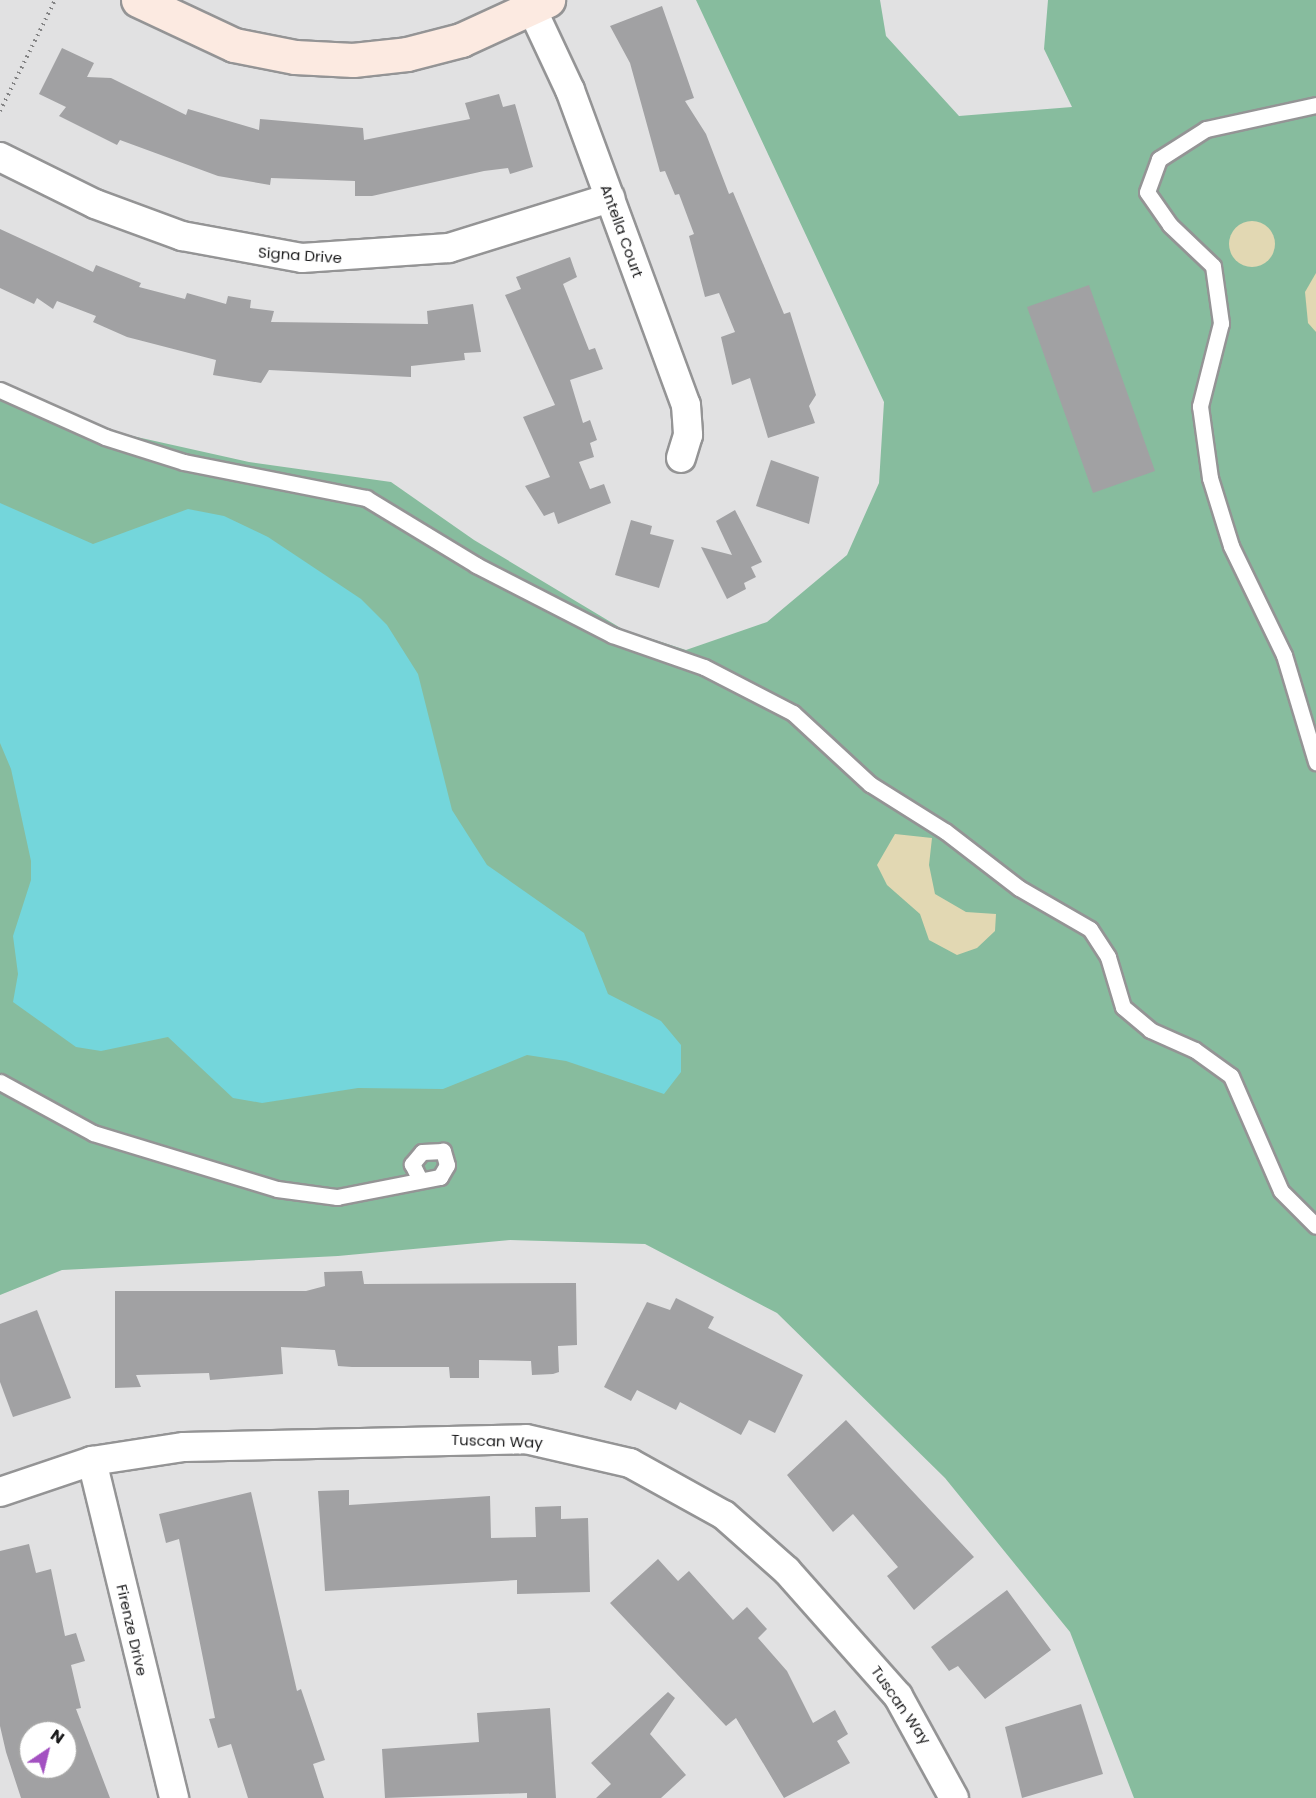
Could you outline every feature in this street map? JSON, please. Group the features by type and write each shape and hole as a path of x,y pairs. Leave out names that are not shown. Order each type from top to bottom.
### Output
{"street":[{"path":"138,0 234,45 295,57 353,60 453,42 540,5"},
{"name":"Antella Court","path":"540,5 686,405 688,435 681,458"},
{"name":"Signa Drive","path":"0,157 164,230 302,258 449,248 610,198"},
{"name":"Tuscan Way","path":"0,1492 92,1461 184,1447 483,1438 579,1448 630,1463 724,1515 787,1570 898,1696 954,1798"},
{"name":"Firenze Drive","path":"92,1461 174,1798"}],"lane":[{"path":"1316,105 1206,129 1159,159 1147,192 1170,225 1213,266 1221,323 1200,406 1210,478 1231,546 1284,655 1316,762"},
{"path":"0,390 105,437 184,462 366,498 476,565 612,635 704,667 793,713 870,784 945,831 1019,888 1090,929 1108,957 1123,1007 1150,1030 1195,1050 1231,1076 1281,1191 1316,1226"},
{"path":"0,1082 93,1133 277,1188 337,1197 420,1180"}],"path":[{"path":"0,111 55,0"}],"green space":[{"path":"696,0 880,0 886,36 959,116 1072,107 1044,49 1048,0 1316,0 1316,1798 1134,1798 1070,1632 945,1478 777,1313 645,1244 510,1240 338,1256 62,1270 0,1295 0,384 101,429 249,462 391,482 474,540 624,630 686,650 767,622 847,555 879,483 884,402"}],"sand":[{"path":"1252,221 1268,228 1275,244 1268,260 1252,267 1236,260 1229,244 1236,228"},
{"path":"1316,273 1316,332 1308,323 1305,292"},
{"path":"895,834 932,838 929,865 935,894 966,912 996,914 995,931 977,948 957,955 929,940 920,914 887,885 877,865"}],"water":[{"path":"0,503 93,544 188,509 224,516 268,537 361,599 387,625 418,674 452,810 487,865 584,933 608,994 661,1021 681,1045 681,1072 664,1094 566,1061 527,1055 443,1089 358,1088 262,1103 233,1098 168,1037 101,1051 76,1047 13,1002 18,974 13,936 31,880 31,861 11,769 0,743"}],"building":[{"path":"662,6 694,98 685,101 706,134 729,194 733,192 784,314 790,312 816,395 809,406 815,423 768,438 750,378 732,385 721,337 735,332 719,293 705,297 689,236 694,234 679,194 675,195 665,171 660,172 630,63 610,26"},
{"path":"62,48 94,63 87,77 111,78 186,115 188,109 259,130 260,119 363,128 364,140 470,119 465,103 499,94 503,107 515,104 533,167 510,174 508,168 484,171 372,196 355,196 355,181 271,178 270,185 218,176 120,140 117,145 59,116 66,107 39,94"},
{"path":"0,229 93,272 96,265 141,283 139,287 185,299 187,293 226,304 228,296 251,300 250,308 274,311 271,322 428,324 427,311 473,304 481,352 464,353 465,360 411,366 411,377 269,370 261,383 213,375 216,360 127,337 93,322 96,316 57,301 53,309 37,298 34,304 0,288"},
{"path":"570,257 577,277 563,284 589,350 595,348 603,369 570,380 583,423 590,420 597,440 590,443 594,457 579,462 590,489 604,484 611,503 558,524 554,512 544,516 525,486 550,477 523,417 555,405 505,295 521,289 516,277"},
{"path":"1089,285 1155,471 1093,493 1027,307"},
{"path":"771,460 819,477 809,524 756,506"},
{"path":"735,510 762,562 751,567 756,577 744,583 746,589 727,599 701,547 732,555 716,521"},
{"path":"631,520 652,526 650,534 674,540 659,588 615,575"},
{"path":"362,1271 364,1284 576,1283 577,1345 558,1346 559,1372 553,1374 532,1375 531,1361 479,1360 479,1378 450,1378 449,1367 338,1366 335,1350 281,1347 283,1374 210,1380 209,1373 136,1375 141,1387 115,1388 115,1291 306,1291 325,1286 324,1272"},
{"path":"676,1298 714,1317 708,1328 803,1375 775,1433 749,1420 741,1435 680,1402 676,1410 637,1390 631,1401 604,1387 647,1302 670,1310"},
{"path":"37,1310 71,1398 13,1417 0,1382 0,1324"},
{"path":"846,1420 974,1557 914,1610 887,1576 898,1567 853,1514 833,1532 787,1475"},
{"path":"349,1490 349,1505 490,1496 491,1538 536,1537 535,1507 561,1506 561,1519 588,1518 590,1592 517,1594 517,1580 325,1591 318,1491"},
{"path":"251,1492 297,1691 301,1689 325,1760 313,1764 324,1798 248,1798 231,1744 218,1748 209,1719 215,1718 179,1539 166,1543 159,1514"},
{"path":"29,1544 36,1573 51,1569 65,1636 76,1633 85,1661 71,1665 81,1708 76,1709 110,1798 21,1798 0,1726 0,1551"},
{"path":"658,1559 678,1581 689,1571 733,1620 747,1607 767,1629 758,1638 787,1671 813,1723 835,1710 848,1734 837,1741 850,1763 784,1798 736,1718 726,1726 610,1603"},
{"path":"1007,1590 1051,1650 985,1699 958,1666 949,1671 931,1647"},
{"path":"668,1692 675,1698 650,1734 686,1775 661,1798 596,1798 611,1784 591,1763"},
{"path":"1081,1704 1103,1774 1022,1798 1005,1727"},
{"path":"550,1708 556,1798 527,1798 527,1793 385,1798 382,1749 479,1742 477,1713"}]}
